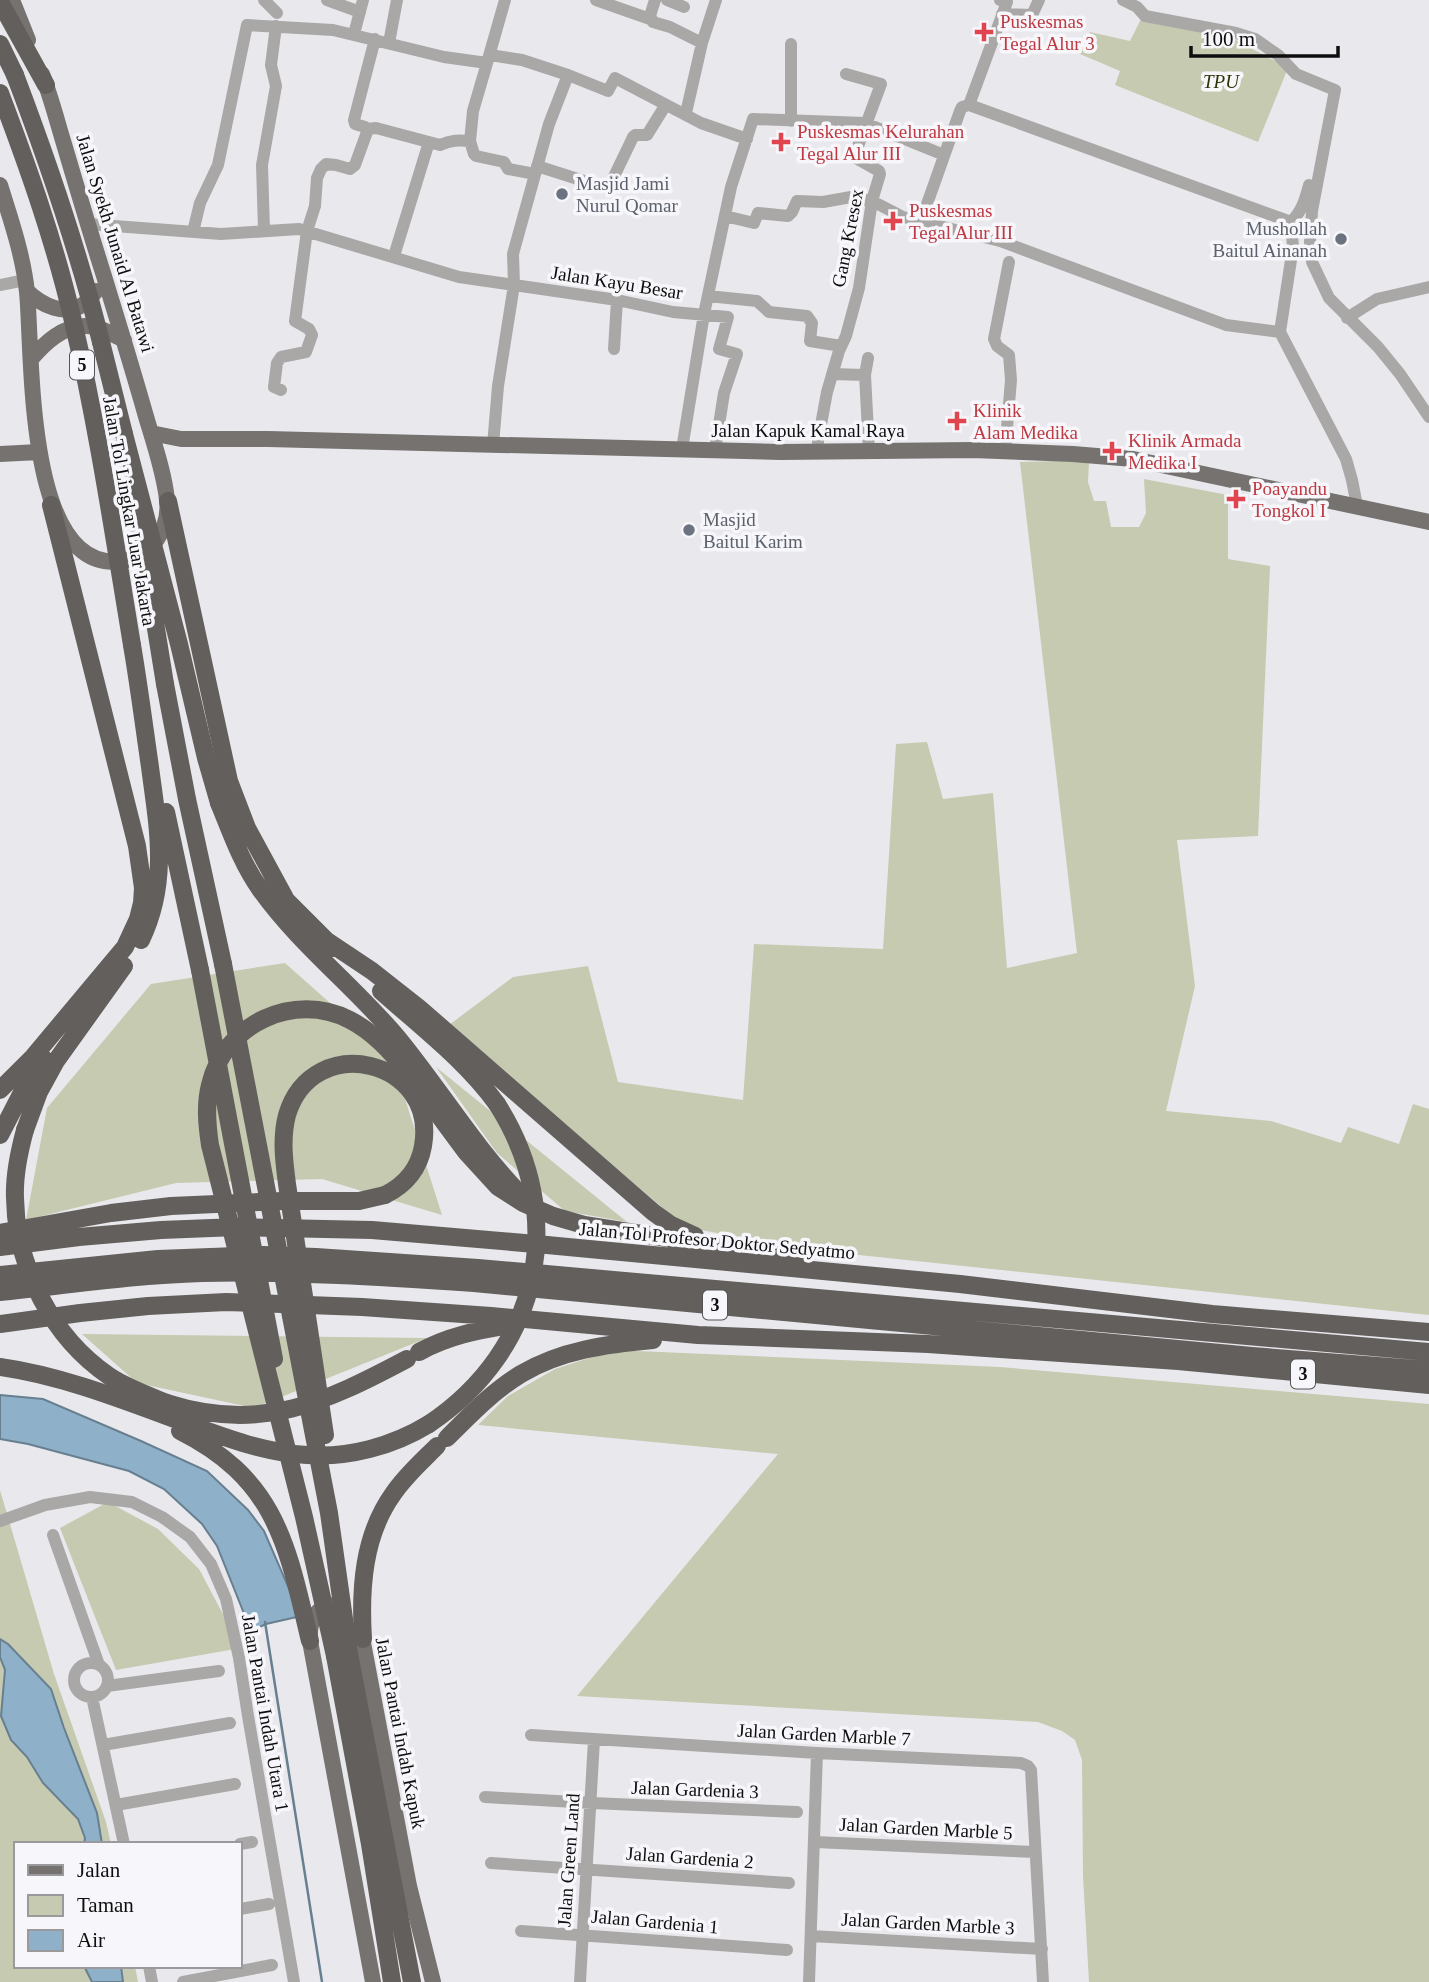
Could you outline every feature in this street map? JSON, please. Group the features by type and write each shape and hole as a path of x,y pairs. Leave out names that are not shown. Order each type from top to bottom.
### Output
{"highway":[{"path":"0,2 46,85"},
{"name":"Jalan Tol Lingkar Luar Jakarta","path":"0,44 15,75 41,146 89,297 124,433"},
{"name":"Jalan Tol Lingkar Luar Jakarta","path":"0,93 40,205 73,318 94,422 140,690"},
{"path":"124,433 165,684 223,964 329,1513"},
{"path":"0,1367 82,1387 226,1438 294,1454 332,1455 361,1451 402,1438 429,1424 458,1403 492,1366 512,1336 530,1286 536,1239 533,1194 520,1147 496,1104 482,1084 454,1056 280,915 241,857 205,758 180,644 124,433"},
{"path":"168,501 229,781 247,828 285,898 323,949 398,1039 504,1177 540,1210"},
{"path":"0,1090 33,1057 116,961 132,933 142,903 142,877 137,846 51,505"},
{"path":"140,690 160,854 153,912 138,946 56,1061 40,1092 24,1130 15,1182 16,1215 24,1258 49,1312 70,1342 107,1375 135,1391 167,1404 222,1416 275,1413 309,1404 361,1382 437,1343 464,1333 538,1321"},
{"path":"140,690 200,970 304,1517"},
{"path":"222,810 270,884 285,898"},
{"path":"0,1135 45,1055 84,1004 138,946"},
{"path":"323,949 407,997 653,1212 680,1229 718,1245"},
{"path":"412,1982 342,1655 304,1517 210,1144 207,1109 209,1085 222,1054 240,1034 268,1017 300,1009 332,1013 360,1026 384,1045 466,1152 491,1181 516,1200 583,1225 960,1284"},
{"path":"0,1233 111,1213 171,1206 283,1201 359,1201 385,1195 407,1179 419,1159 424,1128 417,1102 402,1082 374,1066 351,1063 336,1065 308,1081 293,1100 285,1123 284,1150 287,1184 323,1422 342,1655 392,1982"},
{"name":"Jalan Tol Profesor Doktor Sedyatmo","path":"0,1247 161,1230 237,1227 360,1230 960,1284 1191,1311 1429,1332"},
{"name":"3","path":"0,1275 158,1259 264,1255 316,1257 478,1268 1429,1352"},
{"name":"3","path":"0,1292 199,1273 292,1273 408,1279 488,1284 1429,1370"},
{"name":"3","path":"0,1324 148,1306 226,1302 362,1307 698,1335 928,1344 1178,1362 1429,1385"},
{"path":"363,1639 363,1576 377,1523 387,1503 397,1488 490,1396 521,1374 546,1361 599,1346 698,1335"},
{"path":"82,1387 196,1439 223,1457 246,1479 273,1517 285,1542 310,1641"}],"main road":[{"name":"Jalan Syekh Junaid Al Batawi","path":"12,0 46,85 124,340 168,501"},
{"path":"0,185 22,255 39,452 51,505 62,528 75,545 90,556 112,562 135,558 155,543 165,523 168,501"},
{"path":"26,286 43,305 73,308 84,304 96,291 103,273"},
{"path":"31,359 43,344 59,333 73,328 88,326 124,340"},
{"name":"Jalan Kapuk Kamal Raya","path":"151,433 180,439 715,450 973,450 1073,454 1133,459 1429,522"},
{"path":"157,454 168,444 180,439"},
{"path":"0,454 39,452"},
{"name":"Jalan Pantai Indah Kapuk","path":"373,1982 310,1641 313,1616 325,1606 344,1607 358,1622 363,1639 409,1886 433,1982"}],"street":[{"path":"264,0 279,22 271,65 276,86 262,166 264,230"},
{"path":"327,0 361,6 354,34"},
{"path":"389,43 397,0"},
{"path":"505,0 473,111 470,141 476,156 504,162 508,169 536,170 606,188 609,187 635,135 647,135 665,106"},
{"path":"596,0 650,19 702,43"},
{"path":"650,19 655,0"},
{"path":"667,0 684,7"},
{"path":"686,113 702,43 716,0"},
{"path":"921,222 960,111 962,107 969,105 1003,5 1032,15 1039,0"},
{"path":"1123,0 1138,7 1145,16 1255,39 1278,55 1296,74 1335,90 1312,211 1312,262 1329,299 1378,347 1429,418"},
{"path":"193,232 200,203 218,165 246,27 250,24 279,22 333,30 444,57 522,61 568,75 607,91 615,78 701,123 747,139 752,120 865,123 944,155"},
{"path":"375,39 355,124 440,145 448,141 470,141"},
{"path":"791,44 791,121"},
{"name":"Gang Kresex","path":"818,451 832,374 846,337 859,288 872,201 880,172 854,157 881,84 846,74"},
{"path":"493,444 498,386 513,285 513,254 549,124 568,75"},
{"path":"972,106 1290,222"},
{"path":"281,390 274,387 281,357 306,352 312,335 309,329 295,321 307,232 315,206 317,178 324,165 352,169 366,138 367,129"},
{"name":"Jalan Kayu Besar","path":"88,224 221,234 299,229 459,276 617,300 673,312 704,314 731,187 747,139"},
{"path":"1290,222 1304,205 1320,140"},
{"path":"394,256 429,142"},
{"path":"725,216 754,223 758,213 788,216 797,201 822,202 851,197 872,201 903,217 1000,241 1226,325 1280,332"},
{"path":"1290,222 1293,247 1280,332 1346,459 1357,506"},
{"path":"1005,452 1011,380 1009,355 997,346 994,339 1009,262"},
{"path":"0,285 26,286"},
{"path":"1347,318 1377,299 1429,287"},
{"path":"708,296 757,301 769,312 807,316 812,323 810,341 841,346"},
{"path":"614,349 617,300"},
{"path":"682,449 704,314 729,317 719,349 737,354 724,393 715,450"},
{"path":"868,358 865,375 869,451"},
{"path":"832,374 865,375"},
{"name":"Jalan Pantai Indah Utara 1","path":"0,1521 45,1505 90,1497 132,1502 162,1517 190,1537 211,1564 226,1599 240,1658 294,1982"},
{"path":"53,1535 99,1665 108,1676 107,1686 101,1693 92,1697 83,1695 75,1684 77,1670 85,1664 99,1665"},
{"path":"107,1686 219,1671"},
{"path":"92,1697 124,1842"},
{"path":"103,1745 230,1723"},
{"name":"Jalan Garden Marble 7","path":"531,1735 1021,1763 1031,1770 1035,1852"},
{"name":"Jalan Green Land","path":"580,1982 594,1740"},
{"path":"809,1982 817,1753"},
{"path":"116,1805 235,1784"},
{"name":"Jalan Gardenia 3","path":"485,1797 797,1812"},
{"name":"Jalan Garden Marble 5","path":"815,1842 1035,1852"},
{"path":"1035,1852 1043,1982"},
{"name":"Jalan Gardenia 2","path":"491,1863 789,1883"},
{"path":"242,1909 269,1904"},
{"name":"Jalan Gardenia 1","path":"521,1931 786,1950"},
{"name":"Jalan Garden Marble 3","path":"811,1936 1042,1949"},
{"path":"183,1982 272,1965"}],"green space":[{"name":"TPU","path":"1142,17 1234,39 1288,68 1258,142 1115,85 1120,71 1080,54 1090,32 1130,41"},
{"path":"1020,462 1089,462 1088,482 1094,501 1106,501 1111,527 1139,527 1146,513 1144,479 1228,495 1228,559 1270,566 1258,836 1177,840 1195,986 1166,1111 1271,1121 1341,1143 1348,1127 1399,1144 1413,1104 1429,1109 1429,1315 802,1249 685,1227 449,1025 513,977 588,966 618,1082 743,1100 754,944 883,949 896,744 927,742 943,799 993,793 1007,968 1077,953"},
{"path":"285,963 392,1058 442,1215 322,1179 176,1183 26,1220 47,1108 151,984"},
{"path":"436,1067 627,1222 565,1211 497,1153"},
{"path":"82,1334 427,1338 254,1408 137,1383"},
{"path":"614,1350 1000,1367 1429,1404 1429,1982 1089,1982 1083,1876 1082,1760 1075,1740 1062,1731 1038,1722 577,1696 778,1454 478,1425 508,1396 555,1369"},
{"path":"0,1490 54,1674 111,1842 14,1842 14,1968 135,1968 138,1982 0,1982"},
{"path":"108,1502 158,1529 199,1569 241,1648 116,1670 60,1528"}],"water":[{"path":"0,1395 43,1399 207,1471 248,1510 264,1531 301,1616 266,1624 251,1631 217,1546 202,1524 164,1489 129,1471 0,1439"},
{"path":"0,1639 51,1689 97,1813 102,1842 84,1842 78,1819 43,1783 27,1757 11,1740 1,1716 5,1670 0,1657"},
{"path":"85,1968 121,1968 123,1982 92,1982"}],"waterway":[{"path":"265,1622 322,1982"}],"place":[{"name":"Puskesmas Tegal Alur 3","path":"984,32"},
{"name":"Puskesmas Kelurahan Tegal Alur III","path":"781,142"},
{"name":"Masjid Jami Nurul Qomar","path":"562,194"},
{"name":"Puskesmas Tegal Alur III","path":"893,221"},
{"name":"Mushollah Baitul Ainanah","path":"1341,239"},
{"name":"Klinik Alam Medika","path":"957,421"},
{"name":"Klinik Armada Medika I","path":"1112,451"},
{"name":"Poayandu Tongkol I","path":"1236,499"},
{"name":"Masjid Baitul Karim","path":"689,530"}]}
